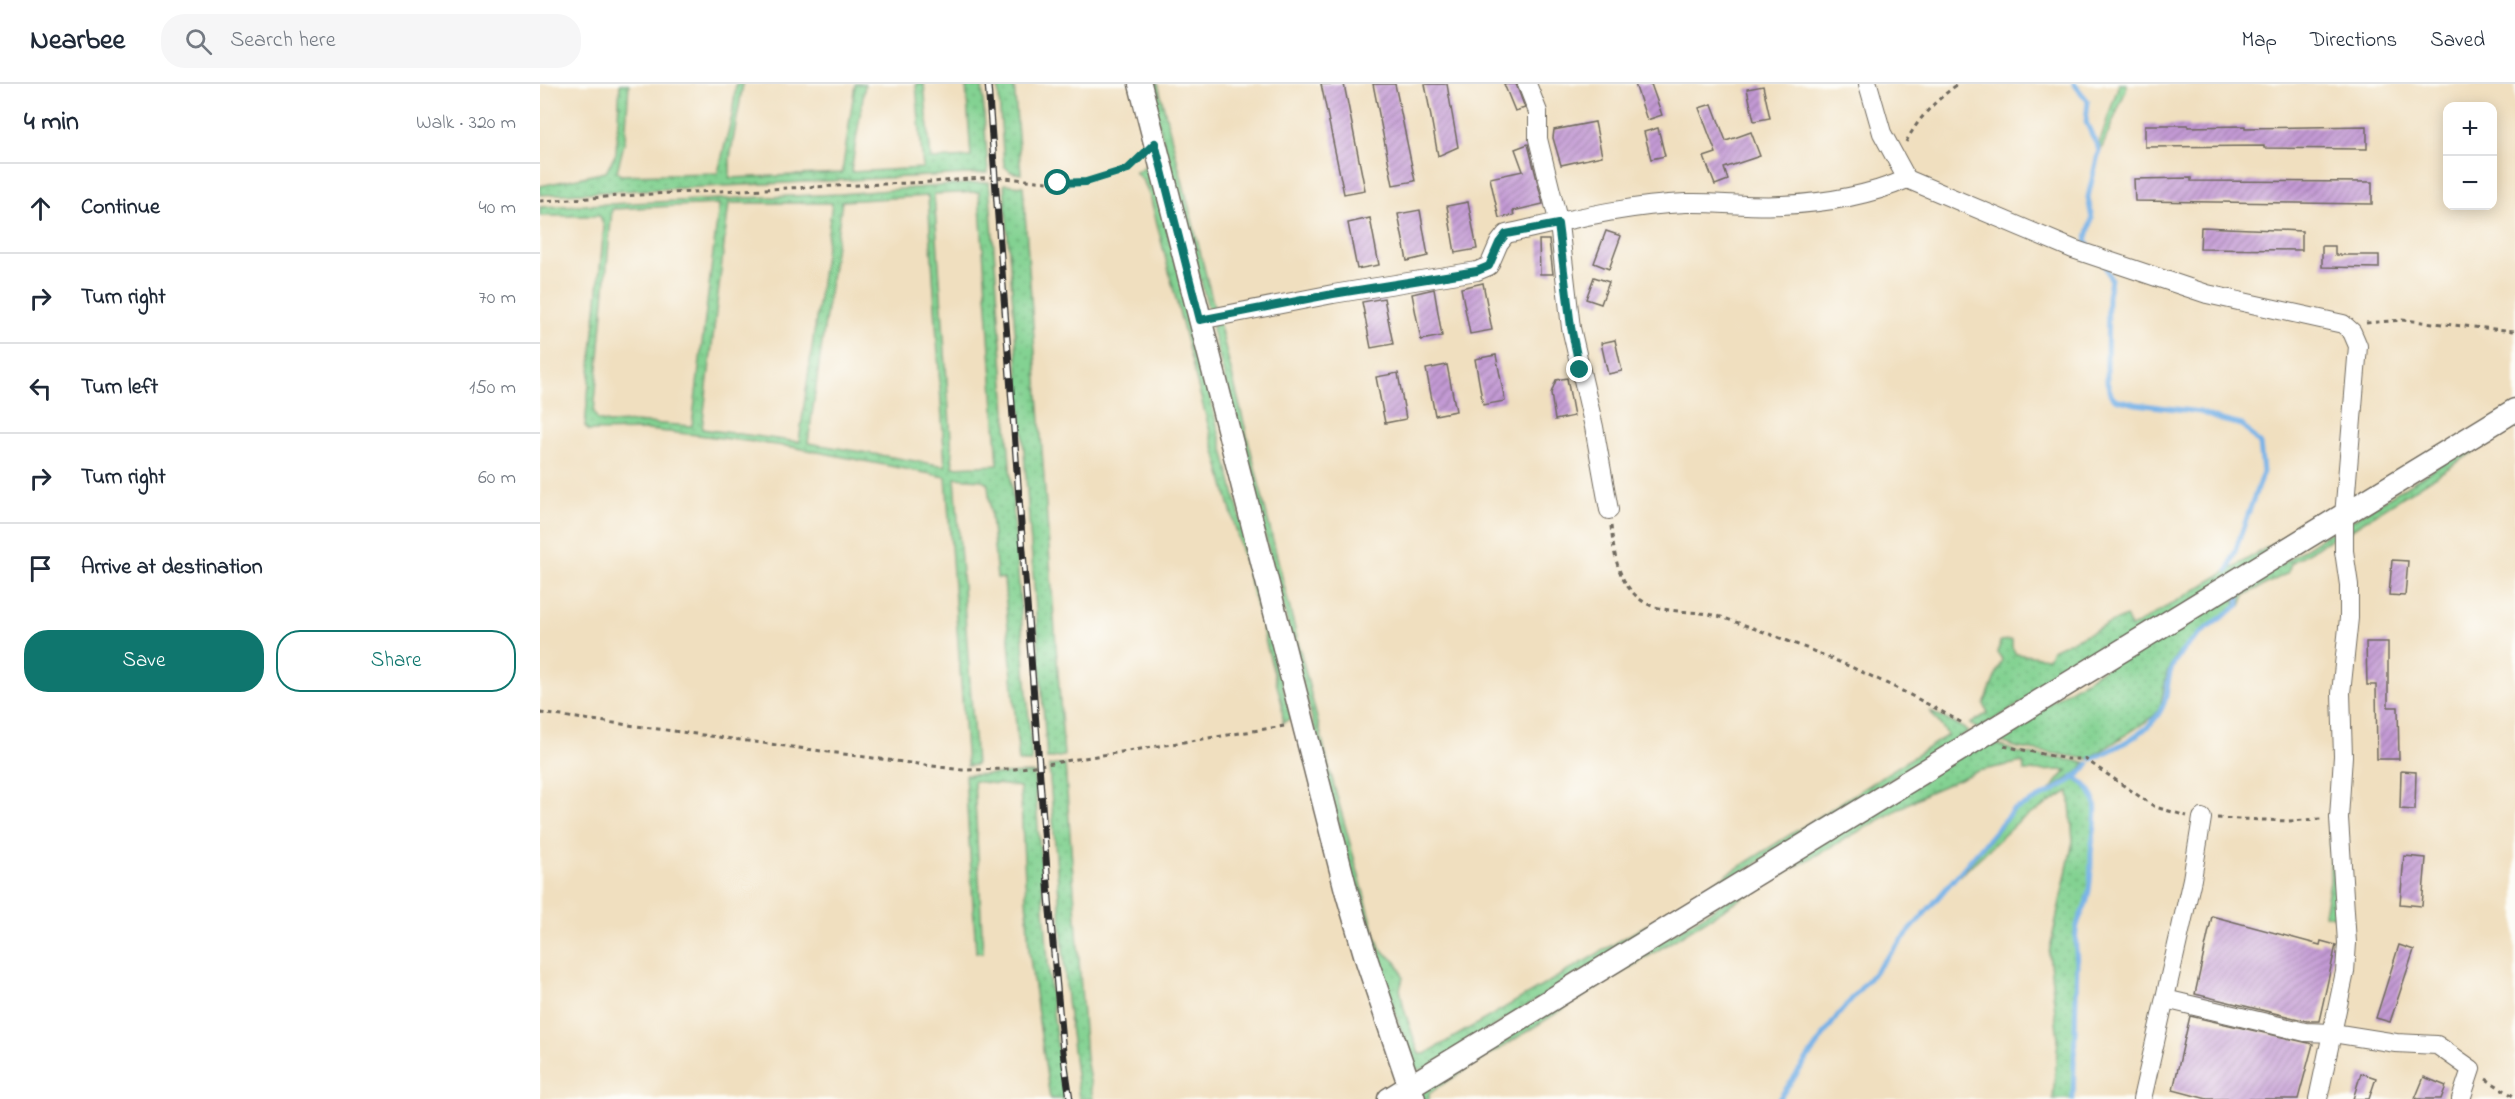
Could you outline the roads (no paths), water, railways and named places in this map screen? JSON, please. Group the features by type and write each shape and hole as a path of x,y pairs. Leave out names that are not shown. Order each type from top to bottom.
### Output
{"main road":[{"path":"1140,84 1303,723 1367,961 1412,1093"},
{"path":"1389,1099 1412,1093 1983,735 2515,410"}],"street":[{"path":"1527,84 1538,112 1538,139 1558,224 1571,327 1594,427 1609,510"},
{"path":"1868,84 1882,133 1907,179 2073,249 2207,294 2343,324 2352,332 2358,346 2344,516 2349,618 2341,693 2343,756 2339,818 2347,943 2345,972 2318,1099"},
{"path":"1200,320 1333,294 1477,271 1489,266 1499,243 1506,234 1611,212 1685,203 1782,206 1856,196 1882,190 1907,179"},
{"path":"2142,1099 2192,879 2202,818"},
{"path":"2165,999 2305,1032 2333,1033 2396,1043 2437,1045 2470,1068 2461,1099"}],"waterway":[{"path":"2074,84 2088,101 2086,122 2099,150 2088,197 2092,219 2086,241 2090,248"},
{"path":"2105,266 2111,279 2108,296 2107,382 2115,399 2200,412 2242,425 2260,444 2263,472 2228,571"},
{"path":"2092,759 2134,737 2152,722 2164,703 2174,663 2195,638 2239,605 2238,592"},
{"path":"1779,1099 1838,1015 2012,811 2065,784 2083,771 2088,764"},
{"path":"2073,777 2091,792 2096,811 2089,889 2076,935 2073,1099"}],"railway":[{"path":"988,84 1050,911 1063,1052 1070,1099"}]}
